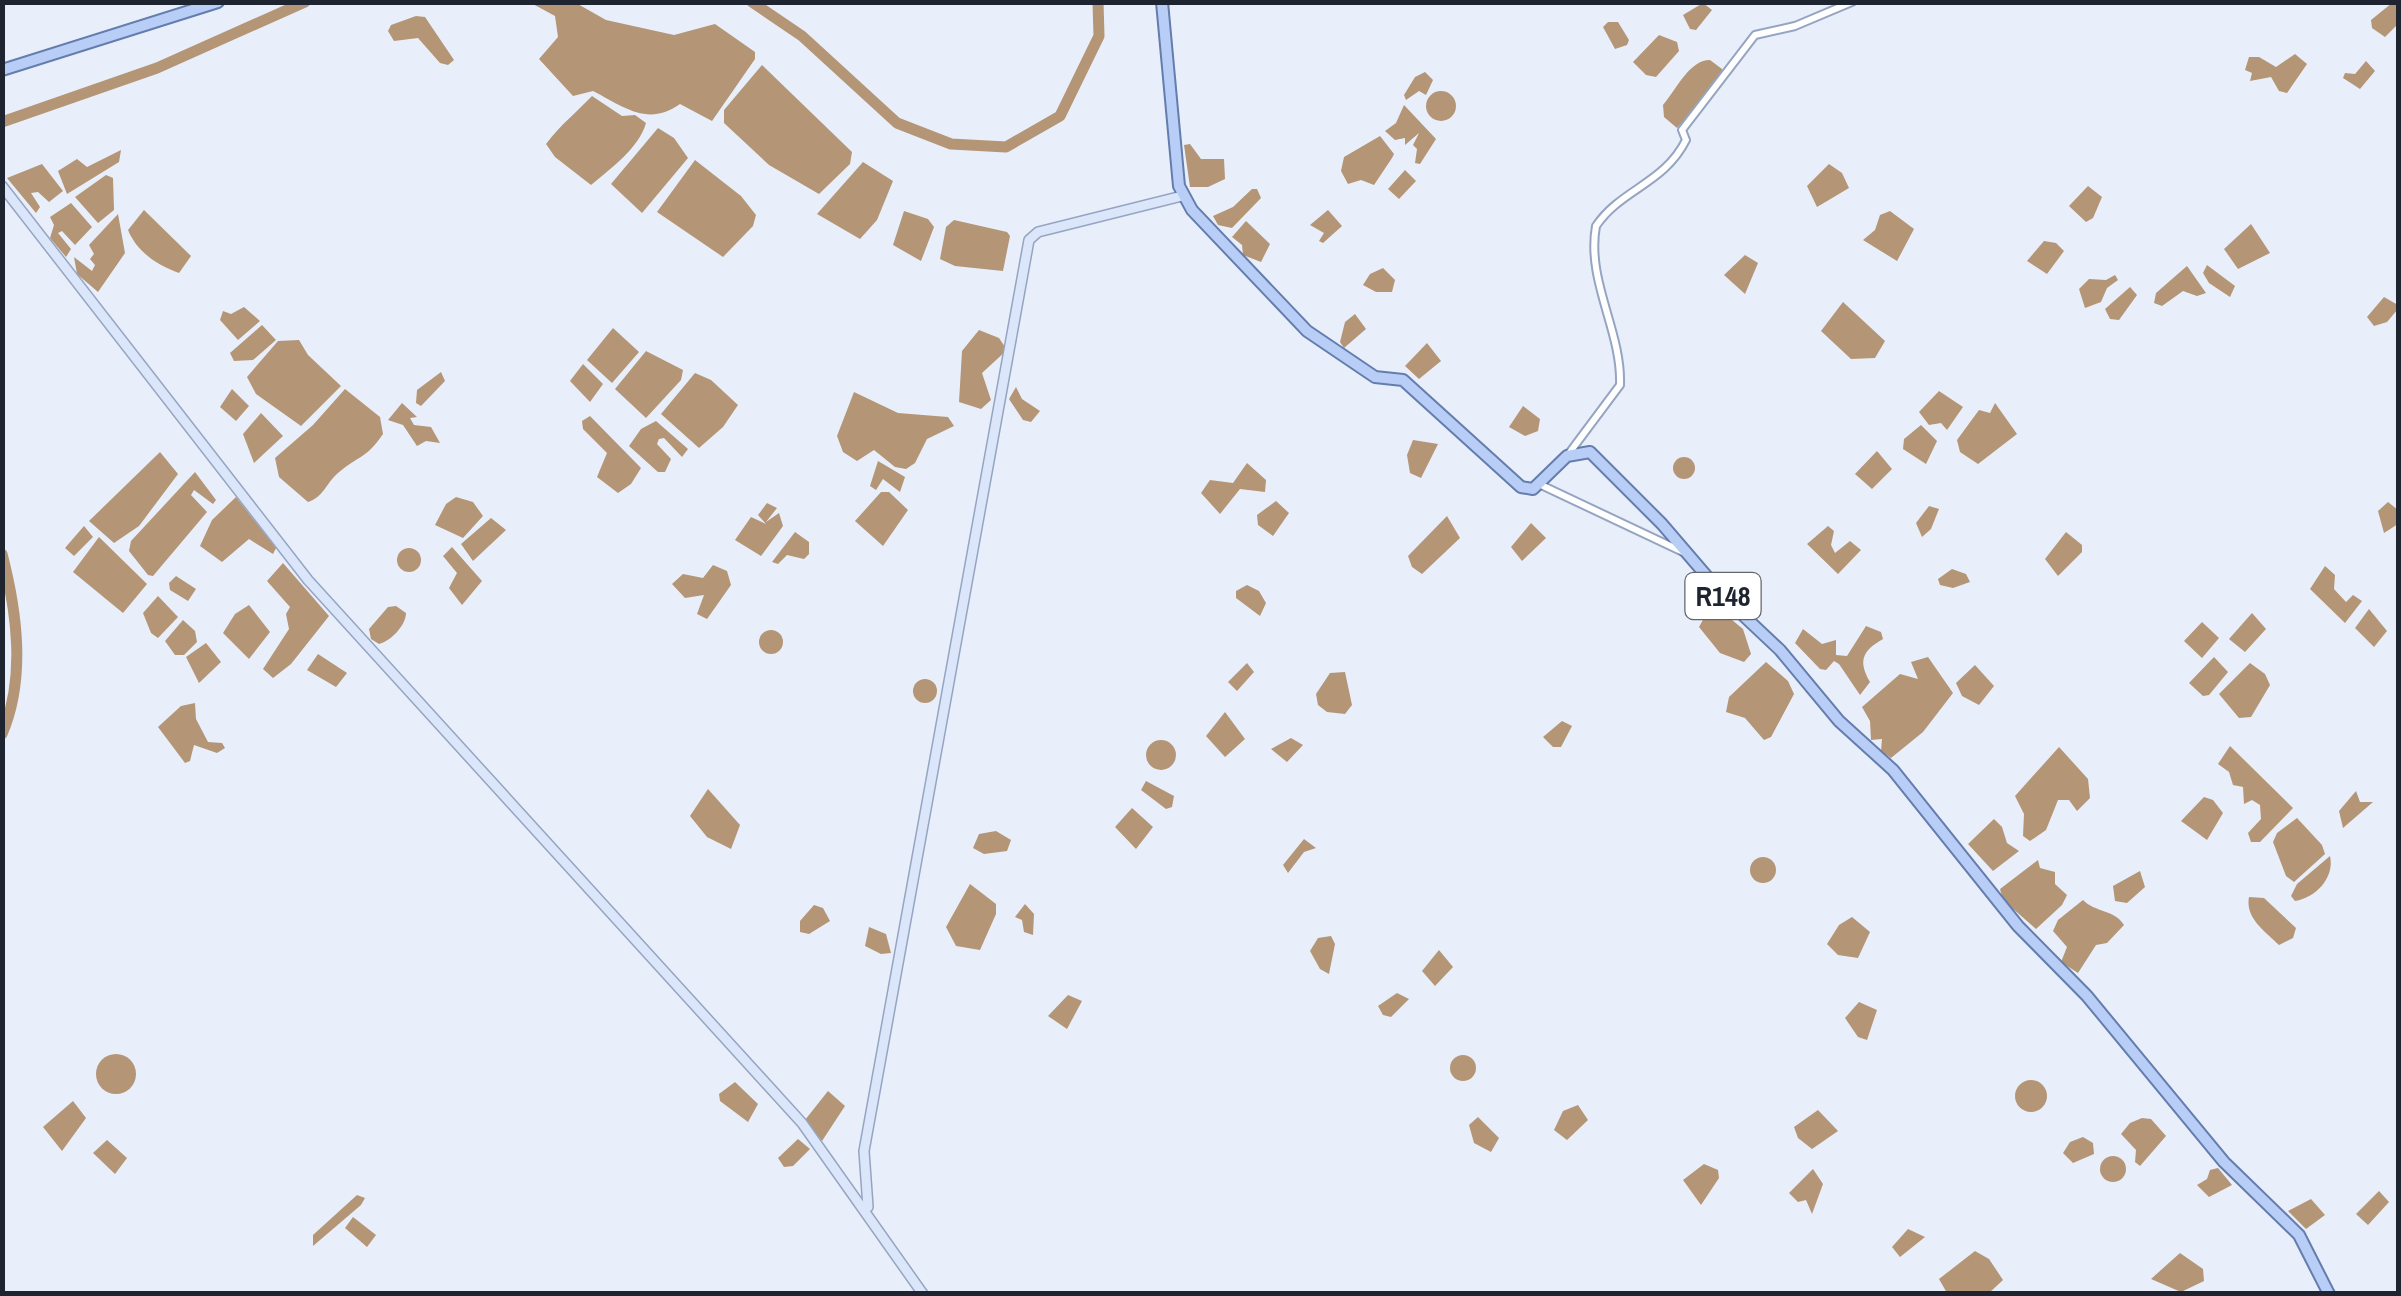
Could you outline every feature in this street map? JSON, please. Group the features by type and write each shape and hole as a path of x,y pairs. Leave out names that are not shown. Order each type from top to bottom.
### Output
{"main road":[{"path":"2,70 218,2"},
{"path":"1162,2 1182,196 1307,331 1375,377 1403,380 1520,487 1533,489 1568,456"},
{"path":"2,186 308,580 775,1093 870,1214 922,1294"},
{"path":"870,1214 862,1173 864,1151 1029,240 1038,232 1182,196"},
{"name":"R148","path":"1568,456 1590,452 1728,601 1780,650 1839,720 1886,761 2018,926 2087,996 2224,1162 2299,1235 2328,1294"}],"street":[{"path":"1568,456 1620,385 1616,348 1602,306 1596,226 1620,198 1654,182 1665,169 1686,140 1682,130 1755,35 1795,26 1852,2"},
{"path":"1539,484 1686,554"}],"shaded area":[{"path":"531,3 576,3 606,20 674,35 715,24 755,52 755,59 712,121 680,104 657,114 636,112 593,91 573,96 539,59 558,37 555,16"},
{"path":"1703,3 1712,10 1696,30 1690,29 1683,15"},
{"path":"2392,3 2398,3 2396,26 2385,37 2372,28 2371,20"},
{"path":"416,16 425,17 454,60 448,65 440,63 418,38 394,41 388,31 391,25"},
{"path":"1608,22 1618,22 1629,40 1627,45 1615,49 1603,27"},
{"path":"1659,35 1677,42 1679,51 1656,77 1646,75 1633,62"},
{"path":"2295,54 2307,64 2287,93 2279,91 2271,77 2250,81 2252,73 2245,70 2249,57 2259,57 2276,67"},
{"path":"1710,60 1722,69 1725,79 1677,128 1664,117 1663,105 1689,70"},
{"path":"2366,61 2375,71 2360,89 2343,78 2345,73 2355,74"},
{"path":"762,65 852,152 850,164 819,194 769,165 724,123 724,110"},
{"path":"1425,72 1433,80 1426,95 1419,91 1406,100 1404,95 1415,77"},
{"path":"1441,91 1452,95 1456,106 1452,117 1441,121 1430,117 1426,106 1430,95"},
{"path":"592,96 622,116 635,115 646,123 631,149 591,185 555,157 546,144"},
{"path":"1404,105 1436,139 1420,164 1415,163 1417,149 1413,145 1419,133 1405,145 1405,138 1395,140 1385,131 1396,123"},
{"path":"658,128 674,138 688,158 642,213 611,184"},
{"path":"1380,136 1394,154 1374,185 1361,180 1348,184 1341,171 1344,157"},
{"path":"1190,144 1201,159 1224,159 1225,179 1208,187 1190,187 1184,145"},
{"path":"121,150 119,162 67,194 58,171 77,159 87,167"},
{"path":"695,160 741,196 756,215 753,226 723,257 657,212"},
{"path":"863,162 893,181 877,220 860,239 817,214"},
{"path":"42,164 63,191 49,202 38,192 31,193 40,207 36,213 7,178"},
{"path":"1829,164 1842,173 1849,188 1817,207 1807,186"},
{"path":"1405,170 1416,181 1399,199 1388,189"},
{"path":"106,175 113,178 114,210 98,223 75,197"},
{"path":"2088,186 2102,197 2093,218 2086,222 2069,206"},
{"path":"1257,189 1261,198 1232,228 1218,225 1213,216 1233,207"},
{"path":"71,203 92,227 75,245 62,231 58,233 71,249 66,257 50,238 54,225 50,217"},
{"path":"144,210 191,256 179,273 149,257 132,238 128,230"},
{"path":"1328,210 1342,226 1323,243 1319,241 1324,233 1310,225"},
{"path":"904,211 928,219 934,227 921,261 893,245"},
{"path":"1890,211 1914,229 1897,261 1863,240 1875,230 1880,215"},
{"path":"118,214 125,253 98,292 77,274 74,257 92,271 95,265 90,259 94,254 89,245"},
{"path":"954,220 1007,232 1010,236 1003,271 955,266 940,259 946,227"},
{"path":"1246,221 1270,244 1261,262 1243,255 1242,245 1232,237"},
{"path":"2251,224 2270,253 2238,269 2224,249"},
{"path":"2044,241 2056,243 2064,251 2047,274 2027,261"},
{"path":"1745,255 1758,263 1745,294 1724,275"},
{"path":"2207,265 2235,286 2230,297 2209,283 2203,273"},
{"path":"2187,266 2206,293 2197,296 2183,291 2162,306 2154,303 2156,293"},
{"path":"1383,268 1395,280 1392,292 1376,292 1363,285 1370,274"},
{"path":"2115,275 2118,280 2107,288 2101,302 2085,308 2079,289 2089,279 2106,280"},
{"path":"2130,287 2137,295 2119,320 2110,319 2105,309"},
{"path":"2384,297 2398,305 2398,309 2387,322 2374,326 2367,317"},
{"path":"1843,302 1885,341 1875,358 1851,359 1821,331"},
{"path":"244,307 260,321 238,340 220,320 223,311 231,314"},
{"path":"1355,314 1366,329 1344,348 1340,342 1345,322"},
{"path":"262,325 276,340 253,360 234,361 230,353"},
{"path":"613,328 639,352 612,383 587,360"},
{"path":"979,330 999,338 1007,350 982,373 991,400 981,409 959,402 962,351"},
{"path":"299,340 308,355 341,386 301,426 256,394 247,377 278,341"},
{"path":"1427,343 1441,361 1419,379 1405,366"},
{"path":"646,351 683,370 681,380 646,418 615,389"},
{"path":"583,364 603,384 590,402 570,381"},
{"path":"441,372 445,381 421,406 416,403 417,390"},
{"path":"695,373 711,380 738,405 723,427 699,448 661,414"},
{"path":"1016,387 1022,399 1040,411 1031,422 1023,420 1009,399"},
{"path":"232,389 249,406 236,421 220,407"},
{"path":"345,389 380,417 383,434 366,453 338,473 318,497 308,502 279,477 275,458 313,425"},
{"path":"1939,391 1963,407 1947,430 1941,423 1929,425 1919,412"},
{"path":"854,392 898,413 948,417 954,426 927,439 915,463 906,469 895,467 874,450 857,461 843,452 837,436"},
{"path":"402,403 417,417 410,418 414,425 431,427 440,443 426,441 417,446 403,425 388,420"},
{"path":"1995,403 2017,434 1978,464 1960,452 1957,440 1979,410 1990,413"},
{"path":"1523,406 1540,419 1538,431 1525,436 1509,427"},
{"path":"261,413 283,436 254,463 243,434"},
{"path":"590,416 641,468 631,484 618,493 597,477 607,453 583,429 582,421"},
{"path":"656,421 688,449 682,457 664,438 659,439 657,444 671,459 665,472 658,472 629,446 641,429"},
{"path":"1921,425 1937,441 1926,464 1903,449 1904,439"},
{"path":"1413,440 1438,444 1421,478 1410,473 1407,455"},
{"path":"1877,451 1892,469 1872,489 1855,474"},
{"path":"160,452 178,474 139,526 114,543 89,521"},
{"path":"1684,457 1692,460 1692,476 1684,479 1676,476 1673,468 1676,460"},
{"path":"878,461 905,477 900,492 883,479 876,490 870,486"},
{"path":"1247,463 1266,480 1265,492 1240,489 1220,514 1201,493 1210,480 1233,483"},
{"path":"195,472 216,500 213,504 194,490 191,495 207,512 153,576 148,575 129,551 131,541"},
{"path":"881,492 889,492 908,510 883,546 855,521"},
{"path":"236,497 276,548 273,554 249,539 222,562 200,546 212,520"},
{"path":"456,497 473,502 483,516 463,538 435,525 446,504"},
{"path":"1276,501 1289,513 1273,536 1258,525 1257,515"},
{"path":"2388,502 2398,510 2398,524 2384,533 2378,511"},
{"path":"767,503 777,508 766,522 779,513 783,526 761,556 735,540 751,517 766,524 758,515"},
{"path":"1929,506 1939,509 1931,529 1922,537 1916,523"},
{"path":"1447,516 1460,538 1422,574 1412,567 1408,556"},
{"path":"491,518 506,530 473,561 461,544"},
{"path":"1531,523 1546,538 1522,561 1511,547"},
{"path":"84,526 93,537 74,556 65,548"},
{"path":"1828,526 1834,531 1831,545 1835,553 1850,541 1861,550 1838,574 1807,544"},
{"path":"795,532 809,542 809,554 804,559 787,555 778,564 772,562"},
{"path":"2066,532 2082,545 2082,552 2058,576 2045,559"},
{"path":"99,537 147,584 123,613 73,572"},
{"path":"452,547 482,581 462,605 449,588 457,573 443,556"},
{"path":"409,548 421,560 409,572 397,560"},
{"path":"283,563 329,616 291,664 273,678 263,669 289,629 286,614 290,607 267,581"},
{"path":"713,565 727,571 731,585 707,619 697,614 704,595 685,598 672,584 683,574 703,578"},
{"path":"2325,566 2335,575 2334,589 2346,602 2353,595 2362,601 2345,623 2310,589"},
{"path":"1952,569 1966,574 1970,582 1953,588 1940,585 1938,579"},
{"path":"176,576 196,589 188,601 170,590 169,583"},
{"path":"1247,585 1259,591 1266,603 1260,616 1236,598 1236,591"},
{"path":"158,596 178,617 158,638 151,633 143,613"},
{"path":"249,605 270,632 249,659 223,633 235,614"},
{"path":"396,606 406,613 403,622 393,636 379,644 371,639 369,629 388,607"},
{"path":"2369,609 2387,631 2374,647 2355,628"},
{"path":"1721,611 1743,629 1751,654 1744,662 1720,653 1699,627 1704,618"},
{"path":"2252,613 2266,629 2245,652 2229,639"},
{"path":"183,620 195,631 197,642 184,655 175,655 165,641"},
{"path":"2202,622 2219,638 2202,658 2184,641"},
{"path":"1866,626 1881,632 1883,639 1864,657 1870,682 1860,695 1839,664 1834,661 1826,670 1820,669 1795,643 1803,629 1822,644 1836,640 1836,655 1847,656"},
{"path":"771,630 780,633 780,651 771,654 762,651 759,642 762,633"},
{"path":"206,643 221,662 199,683 186,657"},
{"path":"318,654 347,673 336,687 307,670"},
{"path":"1928,657 1953,693 1923,732 1891,758 1881,751 1882,739 1871,740 1870,721 1862,707 1900,674 1918,679 1911,662"},
{"path":"2214,657 2228,672 2209,695 2203,696 2189,683"},
{"path":"1766,662 1788,681 1794,694 1771,737 1764,740 1745,718 1726,712 1729,697"},
{"path":"1247,663 1254,672 1237,691 1228,682"},
{"path":"2250,663 2265,674 2270,685 2251,717 2239,718 2219,694"},
{"path":"1975,665 1994,686 1979,705 1962,696 1956,683"},
{"path":"1345,672 1352,705 1345,714 1327,712 1318,705 1316,694 1330,673"},
{"path":"920,679 930,679 937,691 930,703 920,703 913,696 913,686"},
{"path":"195,703 196,719 208,742 222,743 225,748 217,753 194,745 190,761 185,763 158,727 181,706"},
{"path":"1225,712 1245,739 1225,757 1206,736"},
{"path":"1562,721 1572,726 1561,747 1553,747 1543,737"},
{"path":"1291,738 1303,745 1287,762 1271,749"},
{"path":"1161,740 1172,744 1176,755 1172,766 1161,770 1150,766 1146,755 1150,744"},
{"path":"2230,746 2293,808 2260,842 2251,842 2248,833 2261,819 2260,805 2252,800 2244,804 2243,787 2233,785 2229,772 2218,764"},
{"path":"2059,747 2088,779 2090,798 2077,811 2069,800 2058,800 2046,830 2030,841 2023,836 2024,814 2015,796"},
{"path":"1146,781 1174,796 1172,807 1166,809 1141,790"},
{"path":"708,789 740,825 731,849 707,837 690,816"},
{"path":"2356,791 2360,802 2373,802 2343,828 2339,811"},
{"path":"2204,797 2213,800 2223,813 2207,840 2181,821"},
{"path":"1132,808 1153,827 1136,849 1115,827"},
{"path":"2297,818 2322,845 2325,854 2294,882 2286,876 2273,842 2277,833"},
{"path":"1994,819 2002,827 2007,843 2019,851 1993,871 1968,844"},
{"path":"996,831 1011,840 1007,851 984,854 973,848 979,834"},
{"path":"1304,839 1316,848 1304,852 1288,873 1283,865"},
{"path":"2330,856 2329,872 2322,886 2295,901 2291,896 2297,884"},
{"path":"1763,857 1772,861 1776,870 1772,879 1763,883 1754,879 1750,870 1754,861"},
{"path":"2038,860 2040,868 2055,872 2055,884 2067,895 2062,905 2036,929 2003,900 2000,889"},
{"path":"2140,871 2145,887 2127,903 2115,901 2113,886"},
{"path":"970,884 996,904 996,914 980,950 956,946 946,927"},
{"path":"2249,897 2264,898 2296,928 2293,938 2279,945 2253,918"},
{"path":"2083,900 2124,925 2107,943 2096,945 2078,973 2061,962 2067,947 2053,931 2058,920"},
{"path":"1025,904 1034,914 1033,935 1024,932 1022,920 1015,917"},
{"path":"814,905 823,908 830,921 809,934 800,932 800,921"},
{"path":"1852,917 1870,932 1858,958 1838,955 1827,944 1839,925"},
{"path":"869,927 886,934 891,953 881,954 865,946"},
{"path":"1331,936 1335,944 1329,974 1320,969 1310,951 1318,938"},
{"path":"1439,950 1453,967 1435,986 1422,971"},
{"path":"1397,993 1409,999 1391,1017 1383,1015 1378,1006"},
{"path":"1068,995 1082,1001 1067,1029 1048,1016"},
{"path":"1859,1002 1877,1010 1867,1040 1858,1037 1845,1018"},
{"path":"116,1054 130,1060 136,1074 130,1088 116,1094 102,1088 96,1074 102,1060"},
{"path":"1463,1055 1472,1059 1476,1068 1472,1077 1463,1081 1454,1077 1450,1068 1454,1059"},
{"path":"2031,1080 2043,1084 2047,1096 2043,1108 2031,1112 2019,1108 2015,1096 2019,1084"},
{"path":"735,1082 758,1104 748,1122 720,1101 719,1094"},
{"path":"828,1091 845,1106 822,1141 805,1120"},
{"path":"73,1101 86,1118 62,1151 43,1127"},
{"path":"1578,1105 1588,1120 1567,1140 1554,1130 1563,1111"},
{"path":"1818,1110 1838,1131 1812,1149 1798,1138 1794,1127"},
{"path":"1478,1117 1499,1138 1491,1152 1474,1143 1469,1125"},
{"path":"2151,1119 2166,1136 2140,1166 2135,1162 2136,1150 2121,1134 2130,1123"},
{"path":"2083,1137 2093,1143 2094,1154 2073,1163 2063,1153 2070,1142"},
{"path":"798,1139 810,1149 793,1166 784,1167 778,1158"},
{"path":"107,1140 127,1158 115,1174 93,1153"},
{"path":"2113,1156 2122,1160 2126,1169 2122,1178 2113,1182 2104,1178 2100,1169 2104,1160"},
{"path":"1704,1164 1718,1170 1719,1178 1701,1205 1683,1180"},
{"path":"2218,1168 2232,1185 2209,1197 2197,1185 2207,1179 2210,1170"},
{"path":"1813,1169 1823,1184 1812,1214 1806,1200 1798,1202 1789,1193"},
{"path":"2379,1191 2389,1202 2368,1225 2356,1214"},
{"path":"357,1195 365,1198 361,1205 313,1246 313,1235"},
{"path":"2311,1199 2325,1215 2306,1229 2288,1211"},
{"path":"353,1217 376,1235 367,1247 345,1228"},
{"path":"1908,1229 1925,1237 1900,1257 1892,1247"},
{"path":"1975,1251 1989,1259 2003,1280 1989,1293 1947,1293 1939,1279"},
{"path":"2180,1253 2203,1269 2204,1281 2181,1292 2151,1279"}],"waterway":[{"path":"2,122 157,68 305,2"},
{"path":"752,2 802,36 897,123 951,144 1006,147 1060,116 1099,36 1098,2"},
{"path":"2,554 17,645 14,690 2,734"}]}
